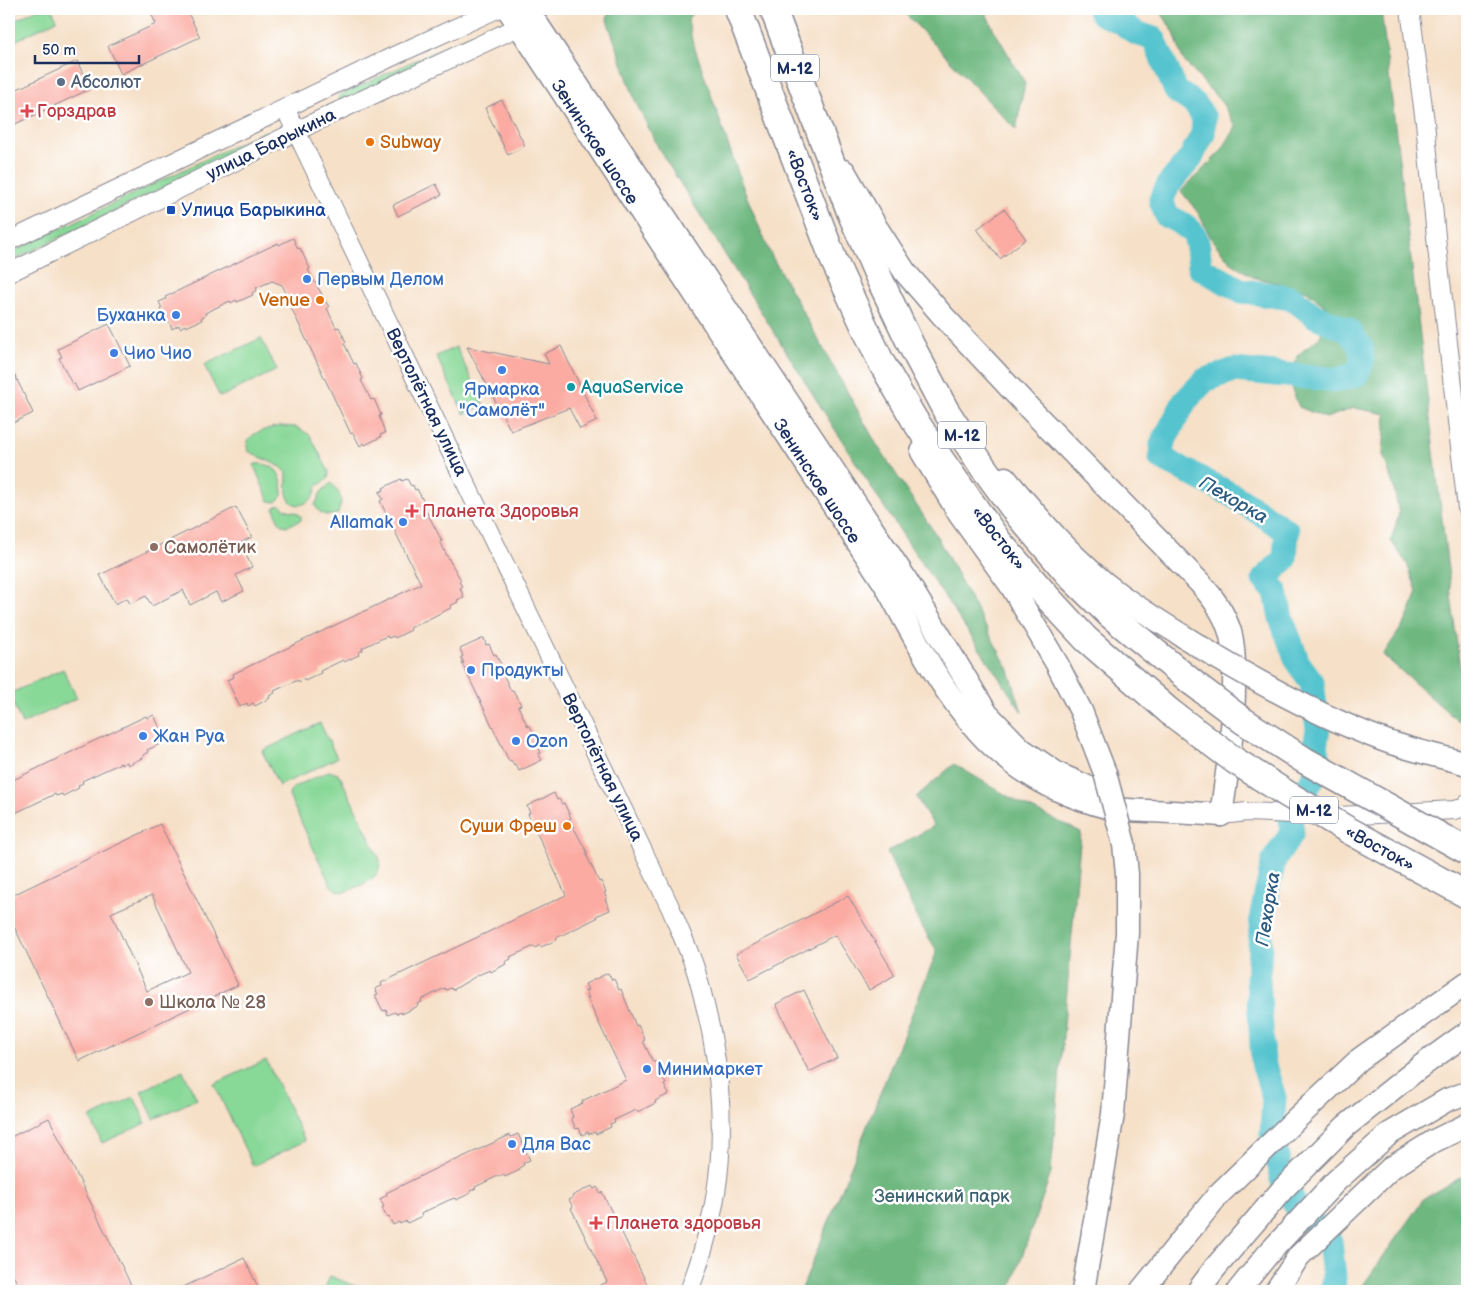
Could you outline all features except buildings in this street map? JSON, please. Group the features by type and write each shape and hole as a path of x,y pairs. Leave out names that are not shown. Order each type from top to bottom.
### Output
{"highway":[{"name":"«Восток»","path":"738,9 834,261 881,362 941,460 999,542 1048,599 1086,639 1170,712 1234,760 1287,794 1348,830 1467,895"},
{"name":"«Восток»","path":"773,9 851,214 880,280 946,411 983,467 1025,523 1072,578 1109,614 1193,683 1242,720 1304,760 1467,851"}],"main road":[{"name":"Зенинское шоссе","path":"522,16 885,584 938,679 970,723 1009,762 1050,788 1108,808 1221,815"},
{"path":"818,127 876,227 905,272 949,323 1028,408 1200,583 1220,608 1230,633 1234,656 1233,714 1221,815"},
{"path":"834,261 882,380 913,437 960,515 1012,587 1057,664 1081,711 1105,773 1124,844 1127,874 1127,933 1113,1114 1083,1291"},
{"path":"917,355 985,453 1032,511 1084,565 1120,595 1263,685 1344,724 1385,740 1467,764"},
{"path":"1144,1287 1218,1196 1349,1069 1424,1012 1467,983"},
{"path":"1198,1291 1215,1268 1282,1190 1346,1126 1467,1033"},
{"path":"1238,1291 1268,1254 1336,1181 1388,1134 1448,1100 1467,1093"},
{"path":"1276,1291 1299,1256 1351,1204 1391,1168 1434,1141 1467,1125"}],"street":[{"name":"улица Барыкина","path":"9,241 496,9"},
{"path":"1410,9 1425,122 1436,248 1467,508"},
{"name":"улица Барыкина","path":"9,273 296,132 522,16"},
{"name":"Вертолётная улица","path":"285,108 667,902 694,965 706,1008 716,1056 722,1130 715,1200 708,1234 689,1291"},
{"path":"1221,815 1255,812 1339,816 1454,810 1463,808 1467,803"}],"green space":[{"path":"38,9 52,9 57,20 9,44 9,23"},
{"path":"614,9 694,9 688,20 692,40 744,190 770,253 877,445 936,535 1009,670 1022,712 878,498 660,151 636,103 607,20 608,13"},
{"path":"901,9 984,9 1025,83 1016,130"},
{"path":"1159,9 1381,9 1465,711 1459,722 1383,655 1407,619 1417,591 1407,564 1391,541 1399,513 1393,485 1383,455 1386,414 1354,408 1326,418 1299,407 1288,380 1299,354 1320,337 1328,309 1307,291 1253,277 1230,262 1212,240 1199,214 1181,191 1221,151 1236,127 1222,103 1183,60 1174,33"},
{"path":"498,22 502,25 341,103 338,96"},
{"path":"265,131 268,137 9,262 9,253"},
{"path":"261,338 277,370 220,397 204,365"},
{"path":"456,347 484,405 464,414 436,356"},
{"path":"280,426 296,427 310,435 329,472 328,479 317,486 311,499 302,505 297,505 289,499 287,473 281,467 248,451 247,445 252,436 263,430"},
{"path":"255,464 269,465 274,468 280,477 282,496 276,502 269,501 254,466"},
{"path":"331,483 337,490 341,502 337,514 327,515 321,513 315,505 321,492"},
{"path":"280,504 285,509 296,512 301,516 301,520 288,526 282,525 274,508"},
{"path":"63,669 77,698 22,724 9,694"},
{"path":"320,723 337,758 279,786 262,751"},
{"name":"Зенинский парк","path":"954,764 1021,804 1081,832 1051,1173 1010,1291 801,1291 937,951 918,920 887,852 934,826 916,797"},
{"path":"329,771 338,774 341,778 380,860 380,867 374,877 345,892 336,890 330,884 289,796 290,791 294,787"},
{"path":"266,1060 305,1141 253,1166 214,1084"},
{"path":"183,1071 197,1099 154,1119 141,1091"},
{"path":"134,1097 146,1123 102,1143 90,1118"},
{"path":"1467,1174 1467,1291 1359,1291 1424,1198"},
{"path":"330,1276 365,1290 324,1291"}],"waterway":[{"name":"Пехорка","path":"1099,9 1102,14 1121,22 1136,33 1154,39 1176,91 1195,104 1204,118 1203,134 1190,159 1169,184 1161,200 1167,216 1185,226 1194,235 1198,248 1200,268 1242,291 1292,298 1315,316 1348,330 1361,347 1362,361 1357,374 1338,380 1234,370 1205,380 1185,401 1162,444 1161,458 1234,496 1287,531 1285,559 1264,579 1276,592 1281,618 1298,663 1312,682 1318,729 1315,747 1321,765 1290,816 1292,833 1274,860 1262,914 1258,979 1263,1062 1274,1098 1272,1136 1282,1179 1297,1208 1330,1241 1334,1277 1333,1291"}],"place":[{"name":"Абсолют","path":"61,82"},
{"name":"Горздрав","path":"27,111"},
{"name":"Subway","path":"370,142"},
{"name":"Улица Барыкина","path":"171,210"},
{"name":"Первым Делом","path":"307,279"},
{"name":"Venue","path":"320,300"},
{"name":"Буханка","path":"176,315"},
{"name":"Чио Чио","path":"114,353"},
{"name":"Ярмарка \"Самолёт\"","path":"502,370"},
{"name":"AquaService","path":"571,387"},
{"name":"Планета Здоровья","path":"412,511"},
{"name":"Allamak","path":"403,522"},
{"name":"Самолётик","path":"154,547"},
{"name":"Продукты","path":"471,670"},
{"name":"Жан Руа","path":"143,736"},
{"name":"Ozon","path":"516,741"},
{"name":"Суши Фреш","path":"567,826"},
{"name":"Школа № 28","path":"149,1002"},
{"name":"Минимаркет","path":"647,1069"},
{"name":"Для Вас","path":"512,1144"},
{"name":"Планета здоровья","path":"596,1223"}]}
